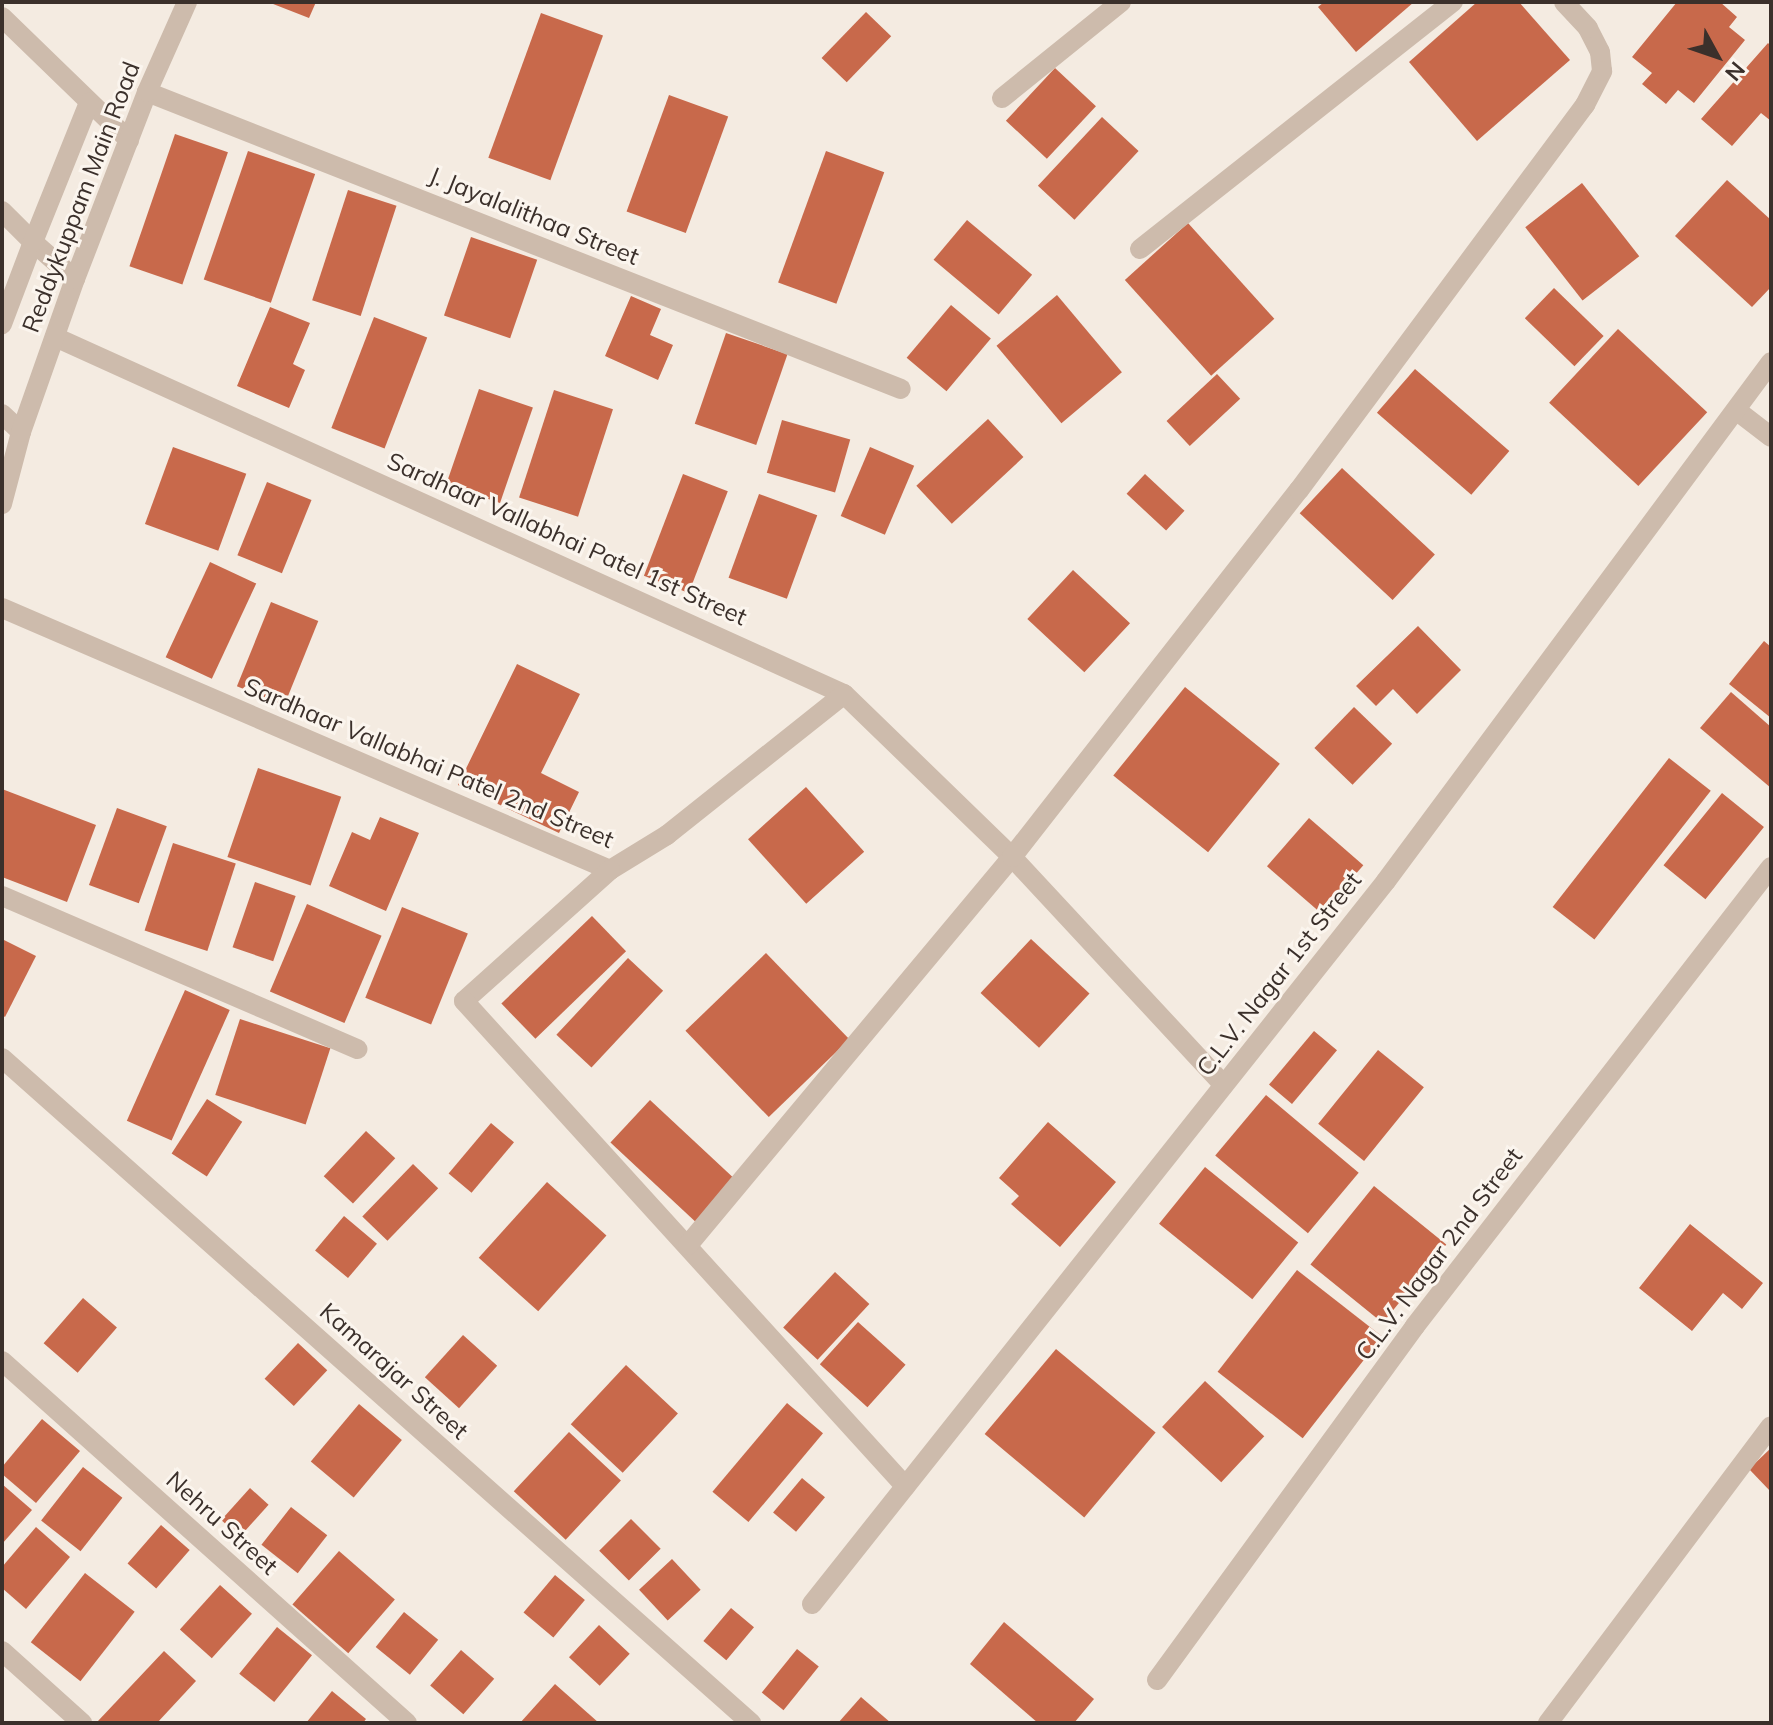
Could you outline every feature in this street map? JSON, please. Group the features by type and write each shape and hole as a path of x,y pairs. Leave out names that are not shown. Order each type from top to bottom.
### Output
{"street":[{"name":"Reddykuppam Main Road","path":"2,504 21,432 75,279 147,92 187,2"},
{"path":"1002,98 1121,2"},
{"path":"1140,249 1453,2"},
{"path":"688,1245 1012,857 1299,490 1585,105 1602,71 1600,52 1588,28 1564,2"},
{"path":"2,17 129,140"},
{"name":"J. Jayalalithaa Street","path":"147,92 901,389"},
{"path":"2,324 89,103"},
{"path":"2,211 75,279"},
{"name":"Sardhaar Vallabhai Patel 1st Street","path":"55,337 844,694 1012,857 1224,1085"},
{"name":"C.L.V. Nagar 1st Street","path":"812,1604 1386,881 1771,362"},
{"path":"1736,410 1771,437"},
{"path":"2,414 21,432"},
{"name":"Sardhaar Vallabhai Patel 2nd Street","path":"2,608 610,870 667,835 844,694"},
{"name":"C.L.V. Nagar 2nd Street","path":"1157,1680 1415,1326 1771,867"},
{"path":"610,870 464,1001 905,1486"},
{"path":"2,896 358,1049"},
{"name":"Kamarajar Street","path":"2,1058 751,1723"},
{"name":"Nehru Street","path":"2,1361 407,1723"},
{"path":"1548,1723 1771,1426"},
{"path":"2,1651 82,1723"}],"building":[{"path":"268,2 316,2 309,18"},
{"path":"1324,2 1414,2 1356,52 1318,7"},
{"path":"1477,2 1519,2 1570,60 1477,141 1409,62"},
{"path":"1677,2 1720,2 1737,17 1729,27 1745,40 1694,103 1678,90 1666,104 1642,84 1652,73 1632,57"},
{"path":"866,12 891,36 847,82 822,58"},
{"path":"541,13 603,36 550,180 488,158"},
{"path":"1768,43 1771,46 1771,121 1761,113 1732,146 1701,119"},
{"path":"1055,68 1096,106 1047,159 1006,121"},
{"path":"669,95 728,117 686,233 627,212"},
{"path":"1102,117 1139,151 1074,220 1038,186"},
{"path":"175,134 228,152 182,285 129,266"},
{"path":"248,151 315,174 271,303 204,280"},
{"path":"826,151 884,172 836,304 778,283"},
{"path":"1727,180 1771,220 1771,287 1752,307 1675,236"},
{"path":"1582,183 1639,256 1583,301 1525,227"},
{"path":"348,190 397,206 361,316 312,300"},
{"path":"967,220 1032,275 999,314 934,260"},
{"path":"1188,223 1274,319 1211,376 1125,280"},
{"path":"471,237 537,260 510,338 444,315"},
{"path":"1554,288 1604,336 1574,366 1525,318"},
{"path":"1057,295 1122,372 1061,423 996,346"},
{"path":"631,296 661,309 650,335 673,345 658,380 605,356"},
{"path":"951,305 991,338 946,391 907,358"},
{"path":"270,307 310,323 293,364 305,370 289,408 237,386"},
{"path":"374,317 427,337 385,449 331,428"},
{"path":"1618,329 1707,412 1638,486 1549,403"},
{"path":"726,333 787,354 756,445 695,424"},
{"path":"1415,369 1509,451 1471,495 1377,413"},
{"path":"1217,374 1240,399 1190,446 1167,421"},
{"path":"479,389 533,408 500,503 446,484"},
{"path":"554,390 613,409 578,517 519,497"},
{"path":"988,419 1023,457 952,524 916,486"},
{"path":"782,420 850,440 835,492 767,473"},
{"path":"173,447 246,474 218,551 145,524"},
{"path":"870,447 914,466 885,535 841,516"},
{"path":"1342,468 1435,555 1393,600 1300,513"},
{"path":"683,474 728,491 689,593 644,576"},
{"path":"1145,474 1184,511 1166,531 1127,494"},
{"path":"267,482 312,500 282,573 237,555"},
{"path":"759,494 817,515 787,599 729,578"},
{"path":"210,562 256,584 212,679 166,657"},
{"path":"1073,570 1130,623 1084,672 1027,619"},
{"path":"271,602 318,621 284,705 237,686"},
{"path":"1418,626 1461,670 1417,714 1393,689 1376,706 1356,686"},
{"path":"1764,641 1771,647 1771,718 1729,684"},
{"path":"517,664 580,694 541,773 579,792 559,833 458,785"},
{"path":"1185,687 1280,764 1208,852 1113,776"},
{"path":"1731,692 1771,727 1771,788 1700,728"},
{"path":"1354,707 1392,744 1353,785 1314,748"},
{"path":"1669,758 1711,791 1594,940 1553,907"},
{"path":"258,768 341,797 311,886 227,857"},
{"path":"806,787 864,852 806,904 748,839"},
{"path":"2,789 96,825 67,902 2,877"},
{"path":"1722,793 1764,827 1705,899 1663,865"},
{"path":"117,808 167,826 139,903 89,885"},
{"path":"380,817 419,833 386,911 329,886 352,832 370,840"},
{"path":"1309,818 1363,865 1321,914 1267,866"},
{"path":"173,843 236,863 207,951 145,930"},
{"path":"255,882 296,896 273,961 233,947"},
{"path":"307,904 382,936 344,1023 270,991"},
{"path":"402,907 468,934 431,1024 365,998"},
{"path":"592,916 626,951 535,1039 501,1004"},
{"path":"2,939 36,956 5,1017 2,1015"},
{"path":"1031,939 1090,994 1039,1048 981,993"},
{"path":"766,953 849,1039 769,1117 685,1031"},
{"path":"628,958 663,991 591,1068 556,1035"},
{"path":"185,990 230,1010 172,1141 127,1121"},
{"path":"240,1019 330,1048 306,1124 215,1095"},
{"path":"1314,1031 1337,1050 1292,1104 1269,1085"},
{"path":"1378,1050 1424,1087 1364,1161 1318,1124"},
{"path":"1266,1095 1359,1173 1308,1233 1215,1156"},
{"path":"207,1099 242,1122 207,1176 172,1154"},
{"path":"650,1100 738,1183 699,1225 610,1142"},
{"path":"1048,1122 1116,1182 1060,1247 1011,1204 1019,1196 999,1178"},
{"path":"491,1123 514,1142 472,1193 449,1174"},
{"path":"366,1131 395,1158 353,1204 324,1176"},
{"path":"413,1164 438,1188 387,1241 362,1217"},
{"path":"1205,1167 1298,1243 1252,1299 1159,1224"},
{"path":"547,1182 606,1236 538,1311 479,1258"},
{"path":"1374,1186 1446,1245 1383,1323 1310,1264"},
{"path":"344,1216 377,1244 348,1278 315,1250"},
{"path":"1690,1224 1763,1283 1742,1309 1723,1293 1692,1331 1639,1288"},
{"path":"1297,1270 1382,1336 1303,1438 1218,1372"},
{"path":"835,1272 869,1304 818,1360 783,1328"},
{"path":"83,1298 117,1328 78,1373 44,1343"},
{"path":"858,1322 906,1365 867,1407 820,1364"},
{"path":"463,1335 497,1366 459,1408 425,1377"},
{"path":"298,1343 327,1370 294,1406 265,1379"},
{"path":"1056,1349 1156,1433 1084,1518 985,1434"},
{"path":"626,1365 678,1413 623,1473 571,1424"},
{"path":"1205,1381 1264,1436 1221,1482 1162,1427"},
{"path":"787,1403 823,1433 748,1522 712,1492"},
{"path":"359,1404 402,1440 354,1497 311,1461"},
{"path":"42,1419 80,1451 36,1503 2,1474 2,1467"},
{"path":"569,1432 621,1480 566,1540 514,1491"},
{"path":"1771,1448 1771,1492 1749,1469"},
{"path":"83,1467 122,1498 81,1551 41,1521"},
{"path":"802,1478 825,1497 796,1532 773,1512"},
{"path":"2,1484 32,1510 2,1544"},
{"path":"250,1488 269,1505 240,1537 221,1520"},
{"path":"291,1507 327,1535 298,1573 261,1545"},
{"path":"631,1519 661,1549 629,1581 599,1551"},
{"path":"161,1525 190,1550 156,1588 128,1563"},
{"path":"36,1527 70,1557 26,1609 2,1588 2,1567"},
{"path":"339,1551 395,1600 348,1653 292,1605"},
{"path":"672,1559 701,1590 668,1620 639,1590"},
{"path":"85,1573 135,1612 80,1681 31,1642"},
{"path":"555,1575 585,1600 553,1638 524,1613"},
{"path":"220,1585 252,1614 212,1658 180,1630"},
{"path":"731,1608 754,1627 726,1660 703,1641"},
{"path":"404,1612 438,1640 410,1675 376,1647"},
{"path":"1004,1622 1094,1699 1074,1723 1038,1723 970,1664"},
{"path":"599,1625 630,1654 600,1686 569,1657"},
{"path":"277,1627 312,1655 274,1702 239,1674"},
{"path":"797,1649 819,1667 784,1710 762,1693"},
{"path":"461,1650 494,1679 463,1714 430,1685"},
{"path":"164,1651 196,1681 157,1723 98,1721"},
{"path":"555,1684 599,1723 520,1723"},
{"path":"332,1691 366,1719 363,1723 306,1723"},
{"path":"861,1697 891,1723 838,1723"}]}
